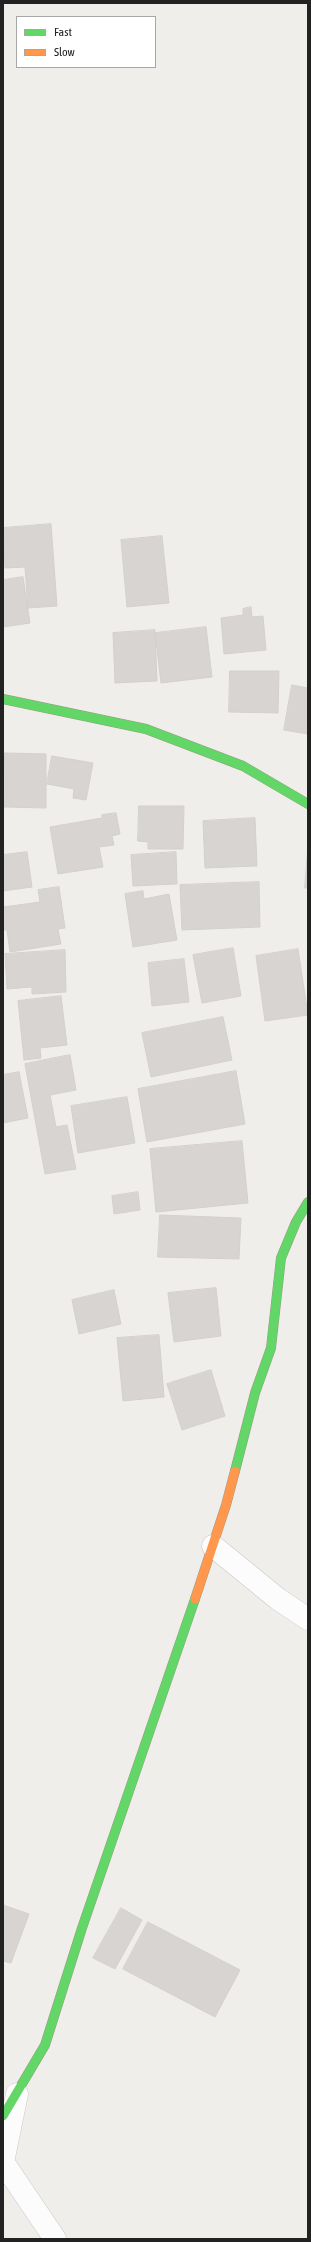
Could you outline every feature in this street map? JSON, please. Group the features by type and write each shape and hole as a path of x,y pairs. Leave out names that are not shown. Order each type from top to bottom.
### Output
{"street":[{"path":"3,699 146,729 243,766 308,804"},
{"path":"3,2116 45,2045 82,1928 213,1546 226,1505 255,1393 271,1348 282,1258 296,1222 308,1202"},
{"path":"213,1546 278,1599 308,1619"},
{"path":"18,2089 3,2162 55,2239"}],"building":[{"path":"51,524 57,606 28,608 25,567 5,568 3,528"},
{"path":"162,536 169,603 127,607 121,540"},
{"path":"23,577 30,623 3,627 3,580"},
{"path":"251,607 252,617 263,616 266,650 224,654 221,618 243,615 243,609"},
{"path":"206,627 212,677 161,683 155,633"},
{"path":"155,630 157,681 115,683 113,633"},
{"path":"230,671 279,671 278,713 229,712"},
{"path":"292,685 308,688 308,734 284,730"},
{"path":"5,753 46,754 46,808 4,807"},
{"path":"52,756 93,763 86,800 73,798 74,789 47,784"},
{"path":"139,806 184,806 183,849 148,849 148,842 138,841"},
{"path":"116,813 120,834 112,836 114,845 99,847 103,867 58,874 50,827 102,818 102,815"},
{"path":"255,818 257,866 205,868 203,821"},
{"path":"308,846 308,888 305,888"},
{"path":"27,852 32,887 3,891 3,855"},
{"path":"176,852 177,884 133,886 131,855"},
{"path":"259,882 260,927 182,930 180,885"},
{"path":"59,887 65,928 58,929 61,944 10,952 7,930 3,930 3,907 40,902 38,890"},
{"path":"143,891 144,899 169,894 177,940 133,947 125,894"},
{"path":"233,948 241,996 202,1003 193,955"},
{"path":"298,949 308,1015 265,1021 256,956"},
{"path":"65,950 66,992 32,994 32,987 7,989 5,954"},
{"path":"184,959 189,1002 152,1006 148,963"},
{"path":"61,996 67,1045 40,1048 41,1058 24,1060 18,1001"},
{"path":"223,1017 232,1060 151,1077 142,1033"},
{"path":"70,1055 76,1090 50,1095 56,1127 67,1125 76,1169 45,1174 25,1064"},
{"path":"236,1071 245,1124 147,1142 138,1089"},
{"path":"19,1072 28,1118 3,1123 3,1075"},
{"path":"127,1097 135,1143 78,1153 71,1106"},
{"path":"242,1141 248,1203 156,1212 150,1149"},
{"path":"138,1192 140,1210 114,1214 112,1196"},
{"path":"160,1215 241,1218 239,1259 158,1257"},
{"path":"216,1288 221,1336 174,1342 168,1293"},
{"path":"114,1290 121,1324 79,1334 72,1300"},
{"path":"159,1335 164,1397 123,1401 117,1338"},
{"path":"211,1370 225,1416 182,1430 167,1384"},
{"path":"3,1905 29,1914 11,1963 3,1961"},
{"path":"121,1908 142,1920 115,1969 93,1958"},
{"path":"148,1922 240,1970 215,2017 123,1969"}],"traffic: fast":[{"path":"3,699 146,729 243,766 308,804"},
{"path":"235,1471 255,1393 271,1348 281,1258 296,1222 308,1202"},
{"path":"3,2116 45,2045 82,1928 195,1599"}],"traffic: slow":[{"path":"195,1599 226,1505 235,1471"}]}
